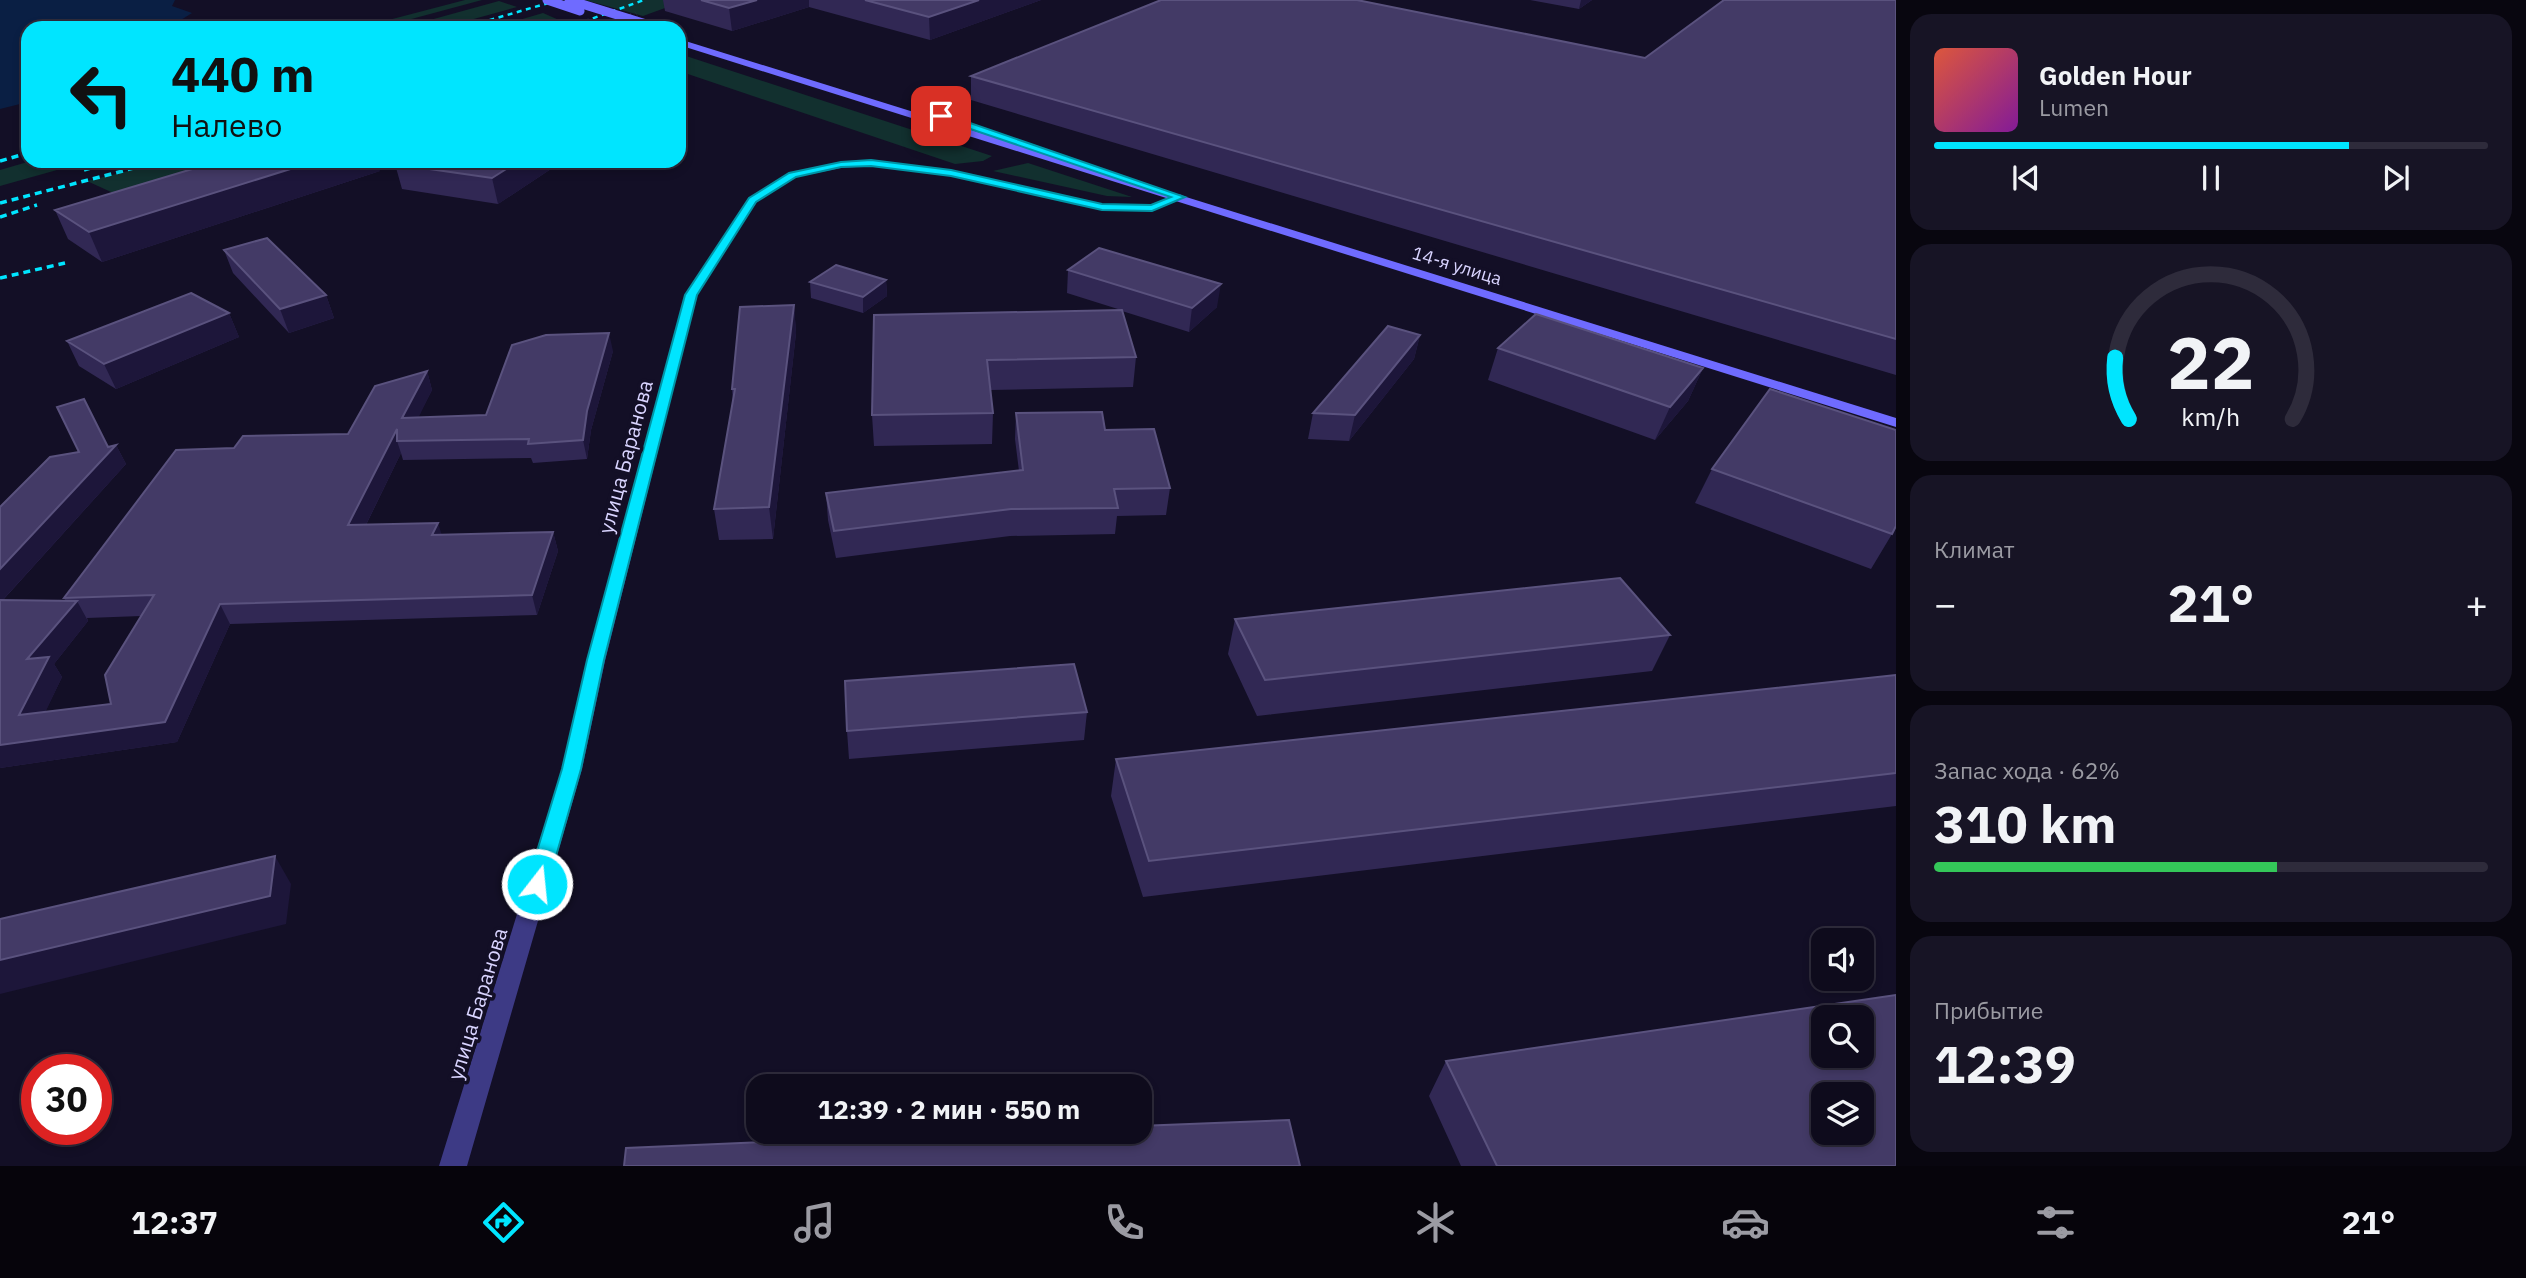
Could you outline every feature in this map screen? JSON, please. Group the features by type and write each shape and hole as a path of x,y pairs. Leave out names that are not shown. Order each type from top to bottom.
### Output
{"main road":[{"path":"547,0 613,21"},
{"path":"569,0 636,21"},
{"path":"686,36 1019,140 1159,191"},
{"name":"14-я улица","path":"686,44 1006,147 1180,197 1896,423"}],"street":[{"name":"улица Баранова","path":"453,1166 572,769 596,660 691,295 742,213 760,194 793,175 841,164 871,163 951,173 1102,207 1152,208 1180,197"}],"green space":[{"path":"465,0 482,0 404,21 385,21"},
{"path":"585,0 687,0 643,16"},
{"path":"499,1 517,7 466,21 426,21"},
{"path":"543,13 561,21 516,21"},
{"path":"686,56 992,156 983,161 955,164 686,73"},
{"path":"1028,163 1132,197 1107,196 993,171"},
{"path":"21,164 21,168 64,168 0,186 0,170"},
{"path":"140,168 279,168 144,207 87,181"}],"water":[{"path":"0,0 175,0 172,6 192,13 179,21 21,21 21,104 0,109"}],"building":[{"path":"701,0 757,0 729,8"},
{"path":"865,0 979,0 929,17"},
{"path":"1161,0 1357,0 1645,58 1724,0 1896,0 1896,339 971,76"},
{"path":"196,168 294,168 89,232 55,210"},
{"path":"423,168 508,168 492,178"},
{"path":"267,238 326,295 280,309 224,250"},
{"path":"1099,248 1221,284 1192,308 1068,270"},
{"path":"836,265 886,280 863,297 810,282"},
{"path":"191,293 229,313 104,364 67,341"},
{"path":"794,305 769,507 714,509 735,389 732,389 740,307"},
{"path":"1122,310 1136,357 987,360 993,413 872,415 874,315"},
{"path":"1536,314 1703,368 1670,407 1498,348"},
{"path":"1388,326 1420,335 1355,415 1313,413"},
{"path":"609,333 587,411 583,440 528,444 529,439 397,441 397,429 348,525 438,523 432,535 553,532 532,595 220,604 165,722 0,745 0,600 77,601 27,659 49,657 19,715 111,704 105,675 154,595 64,598 176,450 234,448 243,436 348,434 375,386 427,371 402,418 486,415 512,345 546,335"},
{"path":"1770,389 1896,430 1896,526 1892,534 1712,469"},
{"path":"84,399 108,447 116,445 0,569 0,507 50,457 79,452 57,407"},
{"path":"1102,412 1105,430 1154,429 1170,488 1114,489 1118,508 1011,509 834,531 826,493 1023,470 1016,413"},
{"path":"1620,578 1670,635 1265,680 1235,619"},
{"path":"1074,664 1087,712 847,731 845,681"},
{"path":"1896,675 1896,773 1149,861 1116,759"},
{"path":"275,856 270,896 0,960 0,919"},
{"path":"1896,995 1896,1166 1497,1166 1446,1061 1811,1007 1811,1068 1874,1068 1874,1005 1828,1005"},
{"path":"1289,1120 1300,1166 624,1166 626,1148 746,1143 1152,1144 1152,1125"}],"tunnel":[{"path":"626,21 637,15"}],"railway":[{"path":"486,21 559,0"},
{"path":"586,21 644,0"},
{"path":"0,161 21,155"},
{"path":"84,170 91,168"},
{"path":"0,203 134,168"},
{"path":"0,217 37,205"},
{"path":"0,278 65,263"}],"route":[{"path":"537,884 572,769 596,660 691,295 752,200 793,175 841,164 871,163 899,164 951,173 1102,207 1152,208 1166,205 1180,197 1019,140 941,116"}]}
